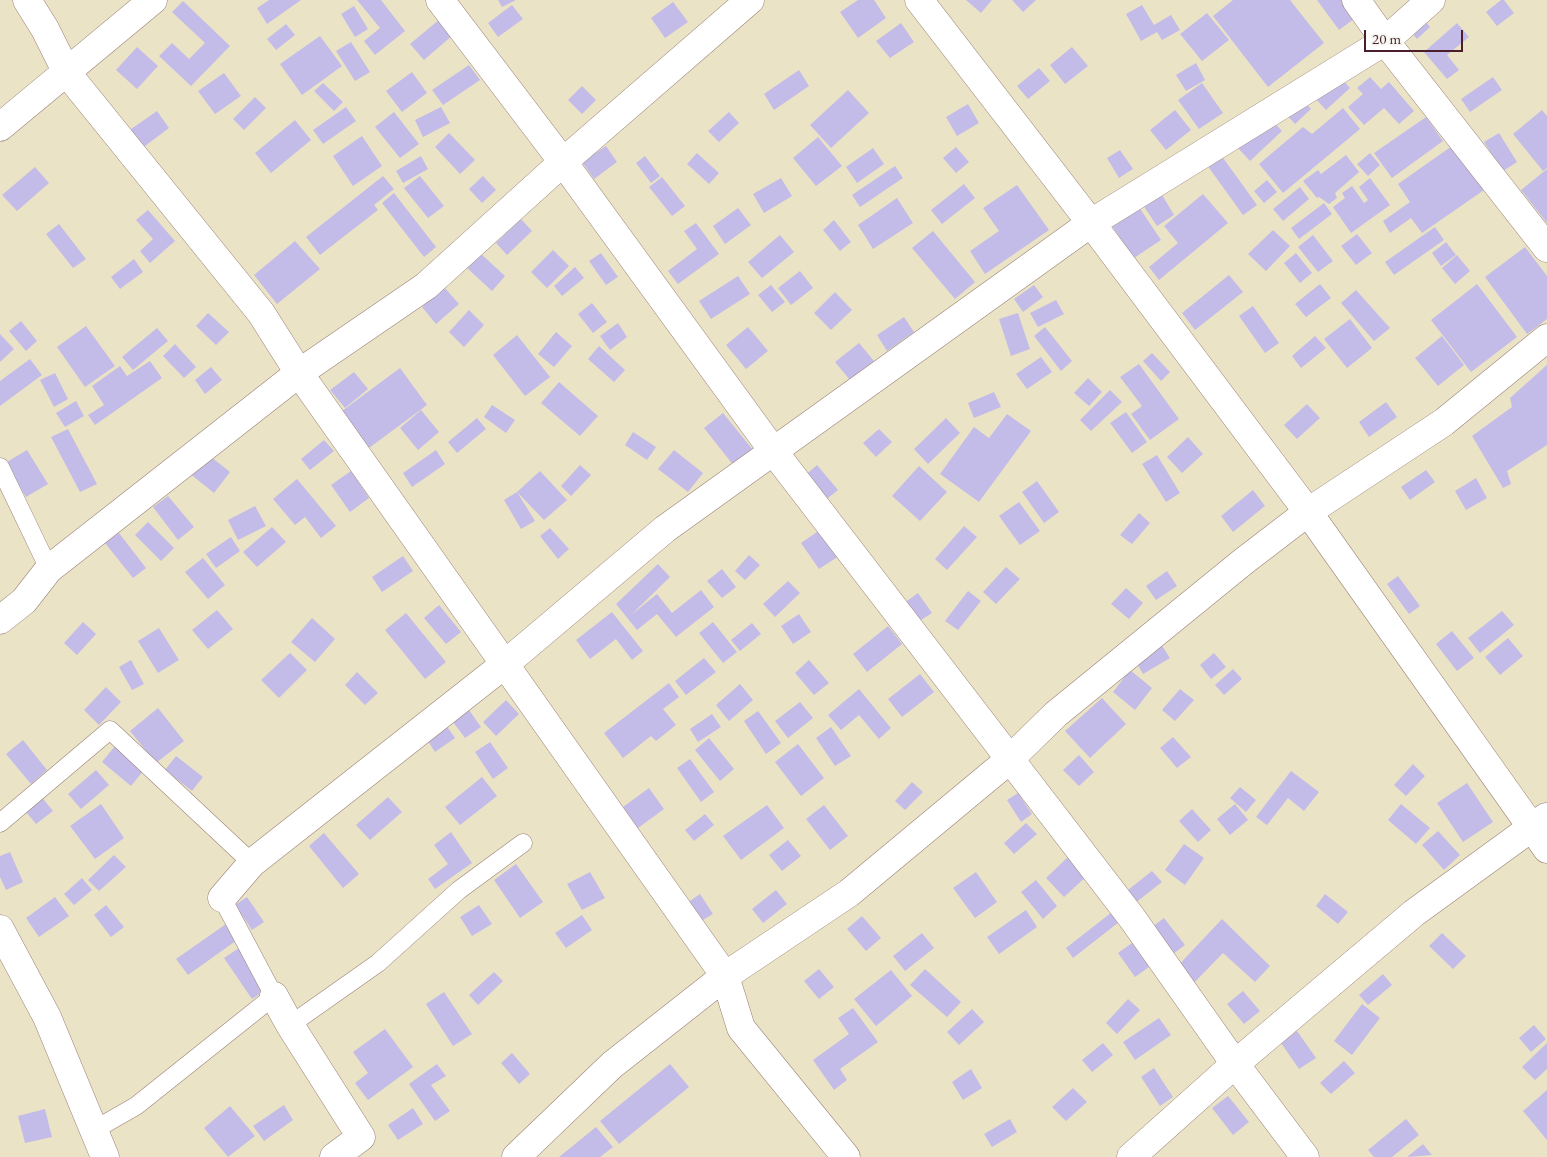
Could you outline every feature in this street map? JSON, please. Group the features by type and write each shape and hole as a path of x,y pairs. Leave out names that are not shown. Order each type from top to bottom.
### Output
{"street":[{"path":"27,0 45,29 67,73 261,313 299,373 725,976 741,1028 846,1157"},
{"path":"0,127 153,0"},
{"path":"440,0 563,162 774,452 1132,918 1235,1064 1305,1157"},
{"path":"0,620 24,601 49,568 299,373 426,286 563,162 750,0"},
{"path":"919,0 1091,223 1308,512 1542,831 1414,913 1235,1064 1131,1157"},
{"path":"1356,0 1385,41 1547,248"},
{"path":"222,898 252,863 505,664 665,529 1091,223 1385,41 1431,0"},
{"path":"516,1157 612,1065 725,976 849,892 1009,760 1056,714 1308,512 1444,422 1547,338"},
{"path":"0,929 47,1017 106,1157"},
{"path":"274,996 290,1025 362,1137 334,1157"}],"lane":[{"path":"0,467 49,568"},
{"path":"0,823 110,730 252,863"},
{"path":"290,1025 378,963 459,890 523,843"},
{"path":"94,1130 136,1106 274,996 222,898"}],"building":[{"path":"269,0 301,0 267,24 257,8"},
{"path":"357,0 381,0 405,31 375,55 364,41 380,28"},
{"path":"498,0 516,0 502,7"},
{"path":"858,0 874,0 886,18 858,38 840,12"},
{"path":"966,0 992,0 981,13"},
{"path":"1012,0 1036,0 1023,12"},
{"path":"1233,0 1290,0 1324,43 1268,87 1213,16"},
{"path":"1317,0 1346,0 1358,16 1339,30"},
{"path":"1501,0 1504,0 1514,13 1497,26 1486,12"},
{"path":"183,1 230,46 191,86 159,56 172,43 189,59 205,43 172,12"},
{"path":"673,2 688,22 665,38 651,18"},
{"path":"512,5 523,19 498,37 488,23"},
{"path":"1142,5 1154,25 1171,15 1180,30 1162,40 1157,32 1141,41 1126,14"},
{"path":"354,6 368,29 355,37 341,14"},
{"path":"1417,11 1430,27 1417,39 1403,23"},
{"path":"1207,13 1229,40 1202,61 1180,34"},
{"path":"440,19 453,35 424,60 410,44"},
{"path":"901,23 914,42 890,58 876,41"},
{"path":"1457,23 1469,37 1447,55 1459,70 1447,79 1424,52"},
{"path":"286,24 295,35 276,50 267,39"},
{"path":"320,36 342,66 302,95 280,64"},
{"path":"351,42 370,72 355,81 336,51"},
{"path":"137,47 158,66 137,89 116,70"},
{"path":"1072,47 1088,66 1065,84 1050,65"},
{"path":"1196,63 1205,80 1186,91 1176,75"},
{"path":"469,65 480,80 443,105 432,90"},
{"path":"1039,68 1050,81 1028,99 1017,86"},
{"path":"799,70 809,86 774,110 764,94"},
{"path":"412,72 427,93 402,112 386,91"},
{"path":"224,73 241,96 215,114 198,91"},
{"path":"1338,75 1350,88 1326,110 1314,97"},
{"path":"1370,77 1381,89 1389,82 1414,111 1399,124 1384,108 1364,125 1348,107 1363,94 1357,88"},
{"path":"1493,77 1502,90 1470,112 1461,99"},
{"path":"323,83 343,102 334,111 314,91"},
{"path":"1202,83 1223,113 1199,129 1178,100"},
{"path":"582,86 596,100 582,114 568,100"},
{"path":"848,90 869,113 831,148 810,125"},
{"path":"255,97 266,108 244,130 233,119"},
{"path":"1300,97 1311,109 1295,124 1284,112"},
{"path":"968,104 979,123 957,136 946,117"},
{"path":"346,107 356,121 323,144 313,130"},
{"path":"441,107 450,123 423,137 415,120"},
{"path":"1343,108 1360,129 1283,193 1259,164 1303,127 1312,134"},
{"path":"1175,110 1191,130 1166,150 1150,130"},
{"path":"1542,110 1547,116 1547,168 1543,171 1513,134"},
{"path":"157,111 169,128 137,152 124,134"},
{"path":"394,112 419,144 400,158 375,127"},
{"path":"729,112 739,123 719,142 708,131"},
{"path":"1269,117 1282,131 1250,161 1236,146"},
{"path":"1426,117 1443,141 1392,178 1374,153"},
{"path":"295,120 311,140 271,173 255,153"},
{"path":"449,133 475,160 460,174 435,147"},
{"path":"1499,133 1517,162 1503,171 1484,142"},
{"path":"362,136 382,166 353,186 333,156"},
{"path":"818,137 842,166 816,186 793,158"},
{"path":"606,146 617,162 594,179 582,162"},
{"path":"1452,146 1484,190 1422,233 1411,218 1390,233 1383,221 1410,202 1398,184"},
{"path":"956,147 969,162 956,173 943,158"},
{"path":"873,148 884,164 857,183 846,167"},
{"path":"1120,150 1133,169 1119,178 1107,158"},
{"path":"697,153 719,173 709,184 687,164"},
{"path":"1370,153 1380,165 1368,176 1357,164"},
{"path":"1221,155 1257,205 1243,215 1207,165"},
{"path":"1346,155 1359,172 1335,193 1337,198 1329,204 1319,197 1317,198 1303,181 1318,170 1321,174"},
{"path":"421,156 428,169 403,183 396,171"},
{"path":"645,156 660,176 651,183 636,163"},
{"path":"895,166 903,178 860,207 852,195"},
{"path":"35,167 49,183 17,211 2,195"},
{"path":"1547,169 1547,223 1521,190"},
{"path":"383,176 394,189 374,205 378,210 320,255 306,237"},
{"path":"420,176 444,206 428,218 404,188"},
{"path":"483,176 496,190 482,203 469,189"},
{"path":"662,177 685,206 672,216 649,187"},
{"path":"781,178 792,196 764,213 753,194"},
{"path":"1370,178 1390,205 1351,233 1333,207 1345,198 1342,193 1352,186 1364,203 1368,200 1359,187"},
{"path":"1267,180 1277,192 1264,203 1254,191"},
{"path":"964,184 975,198 942,224 931,210"},
{"path":"1017,185 1049,230 985,274 970,251 999,231 983,208"},
{"path":"1300,187 1309,199 1283,221 1273,209"},
{"path":"394,193 436,247 424,257 382,203"},
{"path":"1161,193 1174,215 1157,226 1143,205"},
{"path":"1203,194 1228,223 1159,280 1149,267 1178,243 1164,226"},
{"path":"897,198 913,223 873,249 858,225"},
{"path":"1324,203 1332,214 1299,239 1291,228"},
{"path":"1139,207 1161,240 1134,258 1112,226"},
{"path":"738,208 751,225 725,244 713,226"},
{"path":"148,210 175,241 150,263 140,251 153,239 136,220"},
{"path":"521,219 532,231 507,255 496,243"},
{"path":"834,220 851,242 840,251 823,230"},
{"path":"696,223 719,254 678,284 668,271 697,249 684,231"},
{"path":"59,224 86,259 73,268 46,234"},
{"path":"1435,227 1444,240 1394,275 1385,262"},
{"path":"1273,230 1290,246 1266,271 1248,254"},
{"path":"933,231 975,282 955,299 912,248"},
{"path":"1357,234 1372,253 1356,265 1341,246"},
{"path":"780,235 794,252 762,278 748,262"},
{"path":"1313,235 1333,261 1318,272 1298,247"},
{"path":"295,241 320,269 277,304 254,275"},
{"path":"1446,242 1456,255 1441,266 1432,253"},
{"path":"1525,247 1547,276 1547,319 1527,334 1485,277"},
{"path":"553,250 569,266 547,288 531,272"},
{"path":"480,253 505,276 492,291 467,268"},
{"path":"601,253 618,277 606,285 589,261"},
{"path":"1296,253 1312,273 1300,283 1284,263"},
{"path":"1457,255 1470,271 1455,284 1442,268"},
{"path":"134,259 143,272 120,289 111,277"},
{"path":"575,267 584,278 562,296 554,286"},
{"path":"800,271 813,288 791,305 778,288"},
{"path":"1229,275 1243,292 1195,330 1182,313"},
{"path":"738,276 750,294 711,319 699,301"},
{"path":"1320,284 1331,298 1306,317 1295,304"},
{"path":"1477,284 1517,337 1471,372 1431,320"},
{"path":"771,285 785,302 772,312 758,295"},
{"path":"1034,285 1043,297 1023,312 1014,299"},
{"path":"444,287 459,304 436,324 422,307"},
{"path":"1356,290 1390,328 1374,341 1341,303"},
{"path":"835,292 852,310 831,330 814,313"},
{"path":"1056,300 1064,314 1038,327 1030,313"},
{"path":"592,303 607,322 593,333 578,314"},
{"path":"1253,306 1279,343 1265,353 1239,316"},
{"path":"469,310 484,325 464,347 449,332"},
{"path":"208,313 229,332 216,345 196,326"},
{"path":"1018,313 1030,349 1011,356 999,319"},
{"path":"904,317 914,332 887,351 877,335"},
{"path":"1350,319 1372,348 1347,368 1324,339"},
{"path":"21,321 37,341 26,351 9,331"},
{"path":"618,323 627,337 610,350 600,336"},
{"path":"86,326 115,366 85,387 57,347"},
{"path":"748,327 768,351 746,369 726,345"},
{"path":"1045,327 1072,361 1061,371 1034,336"},
{"path":"157,328 168,341 133,370 122,357"},
{"path":"556,332 572,346 554,367 538,354"},
{"path":"0,334 14,349 0,362"},
{"path":"517,335 550,377 525,396 493,355"},
{"path":"1315,336 1326,348 1301,368 1292,356"},
{"path":"1442,336 1464,365 1438,386 1415,358"},
{"path":"859,343 874,361 850,380 835,362"},
{"path":"175,344 196,367 184,378 163,356"},
{"path":"599,346 625,370 614,382 588,359"},
{"path":"1152,353 1170,372 1161,381 1143,361"},
{"path":"1041,357 1052,372 1027,389 1016,374"},
{"path":"30,359 42,375 0,406 0,381"},
{"path":"150,361 162,378 95,425 88,415 104,405 92,386 120,366 127,376"},
{"path":"1139,364 1179,419 1150,440 1131,414 1142,406 1120,377"},
{"path":"1547,365 1547,445 1507,471 1511,484 1503,488 1472,436 1512,407 1510,398"},
{"path":"211,367 222,380 205,394 195,380"},
{"path":"400,368 427,405 369,448 342,411"},
{"path":"354,372 368,389 345,408 330,390"},
{"path":"55,373 68,399 54,407 40,380"},
{"path":"1088,378 1102,392 1089,406 1074,393"},
{"path":"559,382 598,416 580,436 541,403"},
{"path":"1110,390 1122,402 1091,431 1080,420"},
{"path":"994,392 1001,407 974,418 968,403"},
{"path":"76,401 84,416 65,427 56,413"},
{"path":"1386,402 1397,417 1369,437 1359,422"},
{"path":"1307,404 1320,418 1297,439 1284,425"},
{"path":"492,405 515,420 506,433 484,417"},
{"path":"421,410 439,432 418,450 400,428"},
{"path":"1126,412 1147,442 1132,453 1110,423"},
{"path":"723,413 753,450 734,466 704,428"},
{"path":"1007,414 1031,431 979,502 940,474 974,427 989,438"},
{"path":"477,418 486,429 457,453 448,442"},
{"path":"946,418 960,433 928,464 914,449"},
{"path":"68,429 97,484 80,492 51,437"},
{"path":"879,429 892,442 876,457 863,443"},
{"path":"633,432 656,447 647,460 625,445"},
{"path":"1188,437 1203,454 1182,473 1167,457"},
{"path":"324,440 334,451 310,470 301,459"},
{"path":"27,450 48,484 26,497 5,463"},
{"path":"436,450 445,464 412,487 403,473"},
{"path":"674,450 703,473 688,492 658,469"},
{"path":"206,453 230,472 214,493 189,473"},
{"path":"1157,455 1180,493 1166,502 1142,464"},
{"path":"580,465 591,475 571,496 561,486"},
{"path":"817,465 838,490 823,502 803,477"},
{"path":"919,466 947,492 920,521 892,496"},
{"path":"1426,470 1435,482 1410,500 1401,487"},
{"path":"351,471 369,498 350,512 331,485"},
{"path":"540,471 567,500 544,520 517,492"},
{"path":"1476,478 1487,498 1466,510 1455,491"},
{"path":"297,479 336,526 321,538 305,517 295,525 273,499"},
{"path":"1037,481 1059,512 1044,523 1022,492"},
{"path":"1253,490 1265,506 1233,532 1221,516"},
{"path":"517,492 535,521 521,529 504,500"},
{"path":"168,496 194,527 178,540 153,507"},
{"path":"1019,502 1040,531 1020,545 999,516"},
{"path":"255,506 266,526 238,540 228,520"},
{"path":"1139,513 1150,523 1132,544 1120,535"},
{"path":"148,522 174,548 161,561 135,535"},
{"path":"964,526 977,537 947,570 935,559"},
{"path":"272,527 286,542 257,567 243,552"},
{"path":"550,528 569,549 558,559 540,536"},
{"path":"820,530 839,556 819,569 801,543"},
{"path":"119,533 146,568 133,578 105,543"},
{"path":"231,537 240,551 216,568 206,554"},
{"path":"749,555 760,565 745,580 735,571"},
{"path":"403,556 413,571 382,592 372,577"},
{"path":"203,558 225,585 208,599 185,572"},
{"path":"658,564 670,577 631,615 657,594 672,613 701,590 714,607 676,637 657,614 637,630 616,604"},
{"path":"1006,567 1020,579 996,604 983,592"},
{"path":"722,569 736,587 722,598 707,581"},
{"path":"1167,571 1177,586 1156,600 1146,586"},
{"path":"1398,576 1420,606 1409,614 1387,584"},
{"path":"788,581 800,593 775,617 763,604"},
{"path":"1126,588 1143,603 1129,619 1111,604"},
{"path":"968,591 981,601 958,630 945,621"},
{"path":"918,593 932,613 918,622 904,603"},
{"path":"439,605 461,632 446,644 424,618"},
{"path":"217,610 233,629 208,649 192,630"},
{"path":"1502,611 1514,625 1480,653 1468,638"},
{"path":"612,612 643,651 632,660 616,639 590,659 576,640"},
{"path":"406,613 446,662 425,679 385,630"},
{"path":"799,614 811,632 793,644 781,626"},
{"path":"312,618 335,639 315,662 291,642"},
{"path":"83,622 96,634 77,655 64,643"},
{"path":"713,622 737,652 723,663 699,633"},
{"path":"752,623 761,634 740,651 731,640"},
{"path":"888,626 902,644 867,672 853,654"},
{"path":"159,628 179,660 158,673 138,641"},
{"path":"1452,631 1474,658 1457,671 1436,644"},
{"path":"1508,638 1523,656 1500,675 1485,657"},
{"path":"1161,644 1170,658 1143,674 1135,660"},
{"path":"290,653 307,670 279,698 261,680"},
{"path":"1214,653 1226,667 1211,679 1200,665"},
{"path":"704,658 716,672 686,695 675,681"},
{"path":"131,660 144,684 132,690 119,667"},
{"path":"809,660 829,683 814,695 795,673"},
{"path":"1233,669 1242,679 1224,695 1215,685"},
{"path":"1130,670 1152,688 1135,710 1113,692"},
{"path":"357,672 378,693 365,705 345,685"},
{"path":"920,674 934,692 902,717 888,699"},
{"path":"669,683 679,697 663,709 676,725 656,741 651,736 623,758 604,733"},
{"path":"740,684 753,700 729,721 716,705"},
{"path":"106,687 121,702 99,725 84,710"},
{"path":"859,689 891,728 879,739 859,715 841,730 828,715"},
{"path":"1180,689 1194,700 1175,721 1162,710"},
{"path":"1102,698 1126,724 1090,758 1065,731"},
{"path":"506,700 519,714 496,736 483,722"},
{"path":"800,702 813,718 788,738 775,721"},
{"path":"158,708 184,741 156,763 130,731"},
{"path":"469,710 481,727 465,738 453,722"},
{"path":"758,711 781,743 766,754 744,721"},
{"path":"712,714 721,727 698,742 690,729"},
{"path":"446,725 455,738 435,752 426,738"},
{"path":"831,727 851,756 835,766 816,738"},
{"path":"1173,737 1191,757 1177,768 1160,748"},
{"path":"709,738 734,769 720,781 695,750"},
{"path":"23,740 47,770 31,784 6,754"},
{"path":"490,742 508,768 493,779 475,752"},
{"path":"798,744 824,778 801,796 775,762"},
{"path":"115,746 144,770 131,786 102,762"},
{"path":"1079,755 1094,772 1079,786 1063,770"},
{"path":"176,756 203,777 192,791 165,770"},
{"path":"690,759 714,792 701,802 677,768"},
{"path":"1413,764 1425,776 1406,796 1394,785"},
{"path":"96,770 109,785 81,809 68,794"},
{"path":"1291,771 1319,792 1304,811 1288,798 1267,825 1256,817"},
{"path":"482,777 497,796 460,825 445,807"},
{"path":"912,782 923,792 905,810 895,801"},
{"path":"1467,783 1493,822 1463,842 1437,803"},
{"path":"1240,787 1256,800 1246,812 1230,798"},
{"path":"649,788 664,809 638,828 623,807"},
{"path":"1018,793 1032,814 1021,822 1007,800"},
{"path":"40,795 53,811 36,824 23,808"},
{"path":"388,797 402,812 370,840 356,825"},
{"path":"101,804 124,838 95,859 70,826"},
{"path":"1235,804 1248,820 1230,835 1217,819"},
{"path":"1401,804 1430,828 1416,844 1388,820"},
{"path":"767,805 784,828 741,860 723,836"},
{"path":"824,805 848,836 830,850 806,819"},
{"path":"1192,809 1211,830 1198,842 1179,821"},
{"path":"705,814 714,825 694,841 685,830"},
{"path":"1026,823 1037,834 1014,854 1004,843"},
{"path":"1438,831 1460,855 1444,870 1422,845"},
{"path":"451,832 472,863 435,889 428,879 448,864 434,845"},
{"path":"324,833 359,874 343,888 309,846"},
{"path":"788,840 801,856 782,871 769,855"},
{"path":"1184,844 1204,858 1185,885 1165,870"},
{"path":"10,852 23,882 6,890 0,877 0,856"},
{"path":"1071,854 1089,874 1064,897 1046,878"},
{"path":"114,855 126,867 99,891 88,880"},
{"path":"516,864 543,902 520,918 494,880"},
{"path":"1152,871 1162,882 1134,904 1124,893"},
{"path":"590,872 605,898 582,910 567,884"},
{"path":"976,872 997,902 975,918 953,888"},
{"path":"82,878 92,890 74,905 64,894"},
{"path":"1036,880 1057,906 1043,919 1021,892"},
{"path":"776,890 787,904 763,923 752,909"},
{"path":"700,894 713,914 696,924 684,905"},
{"path":"1325,894 1348,912 1338,924 1316,906"},
{"path":"55,897 69,916 39,937 26,918"},
{"path":"247,897 264,922 252,930 235,905"},
{"path":"106,905 124,927 111,937 94,915"},
{"path":"479,905 492,924 472,936 460,917"},
{"path":"1026,910 1037,927 999,954 987,937"},
{"path":"1112,912 1119,922 1073,958 1066,948"},
{"path":"582,915 592,930 566,948 555,933"},
{"path":"862,916 881,938 866,951 847,929"},
{"path":"1164,918 1185,945 1173,954 1152,927"},
{"path":"1222,919 1270,966 1255,982 1223,953 1190,987 1173,971"},
{"path":"226,924 237,940 188,975 176,959"},
{"path":"922,933 934,948 905,971 893,956"},
{"path":"1442,933 1466,956 1453,969 1429,946"},
{"path":"1132,943 1149,967 1135,977 1118,953"},
{"path":"239,948 267,989 252,999 224,958"},
{"path":"819,969 834,987 819,999 804,981"},
{"path":"925,969 961,1002 947,1017 910,985"},
{"path":"891,970 912,996 876,1026 854,999"},
{"path":"494,972 503,981 478,1005 469,995"},
{"path":"1383,974 1392,985 1368,1005 1359,995"},
{"path":"1243,991 1260,1011 1244,1024 1227,1004"},
{"path":"444,992 472,1034 453,1046 426,1004"},
{"path":"1128,999 1140,1010 1117,1034 1106,1023"},
{"path":"1362,1004 1380,1018 1352,1055 1334,1041"},
{"path":"853,1008 878,1042 840,1069 847,1080 834,1090 813,1060 849,1034 838,1018"},
{"path":"972,1009 984,1022 959,1045 947,1032"},
{"path":"1159,1018 1171,1035 1135,1060 1123,1042"},
{"path":"1534,1025 1546,1039 1531,1052 1519,1038"},
{"path":"385,1029 413,1067 368,1100 355,1083 368,1073 353,1052"},
{"path":"1297,1031 1316,1058 1299,1069 1281,1043"},
{"path":"1103,1043 1113,1055 1092,1072 1082,1060"},
{"path":"1547,1043 1547,1069 1535,1080 1522,1067"},
{"path":"512,1053 530,1074 519,1084 501,1063"},
{"path":"1344,1061 1355,1073 1331,1094 1320,1083"},
{"path":"437,1064 446,1076 431,1085 450,1111 435,1121 409,1084"},
{"path":"670,1064 689,1087 619,1144 600,1121"},
{"path":"1154,1068 1173,1097 1160,1106 1141,1077"},
{"path":"971,1069 982,1088 963,1100 952,1082"},
{"path":"1073,1088 1087,1102 1066,1121 1052,1107"},
{"path":"1547,1090 1547,1140 1523,1111"},
{"path":"1228,1096 1249,1122 1233,1135 1212,1108"},
{"path":"284,1105 293,1120 264,1141 253,1126"},
{"path":"230,1106 255,1136 228,1157 204,1128"},
{"path":"413,1108 423,1124 398,1140 388,1125"},
{"path":"45,1109 52,1137 25,1143 18,1116"},
{"path":"1010,1119 1017,1132 992,1147 984,1134"},
{"path":"1406,1119 1419,1135 1392,1157 1374,1157 1368,1150"},
{"path":"596,1127 613,1147 600,1157 559,1157"},
{"path":"1423,1144 1432,1155 1407,1157"}]}
